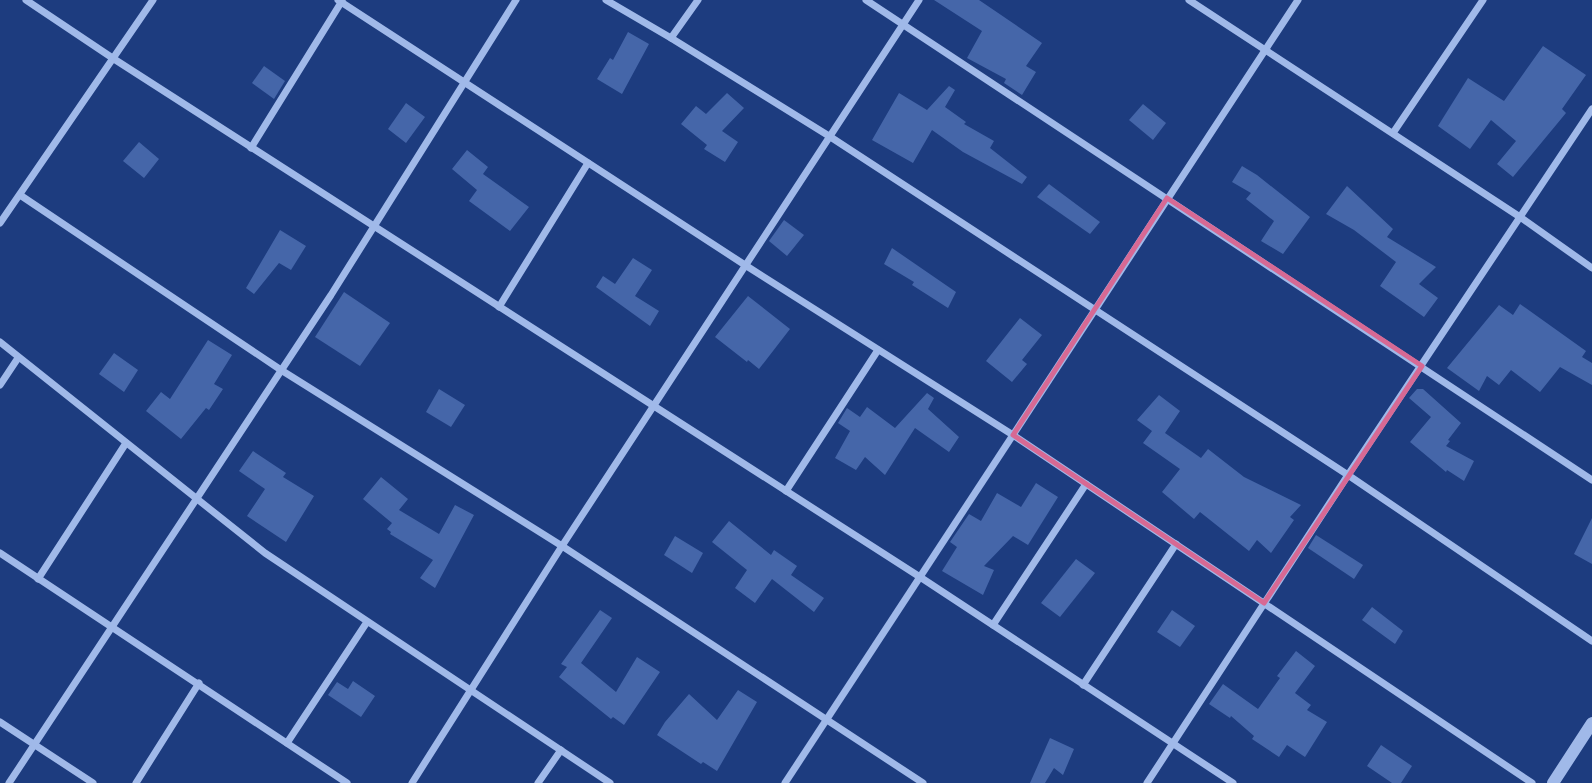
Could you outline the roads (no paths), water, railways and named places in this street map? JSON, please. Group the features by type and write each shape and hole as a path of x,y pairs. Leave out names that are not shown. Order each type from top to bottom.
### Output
{"street":[{"path":"26,0 251,148 920,577 1233,783"},
{"path":"0,223 153,0"},
{"path":"9,783 374,227 516,0"},
{"path":"606,0 829,136 1348,475 1592,641"},
{"path":"671,38 698,0"},
{"path":"866,0 1592,480"},
{"path":"412,783 562,546 919,0"},
{"path":"1189,0 1520,217 1592,268"},
{"path":"785,783 1298,0"},
{"path":"1393,133 1483,0"},
{"path":"251,148 340,1 745,265 1013,435 1532,783"},
{"path":"1147,783 1592,109"},
{"path":"499,307 588,163"},
{"path":"20,195 281,370 562,546 923,783"},
{"path":"0,342 265,553 610,783"},
{"path":"786,491 877,350"},
{"path":"0,385 18,358"},
{"path":"38,579 126,443"},
{"path":"993,625 1086,484"},
{"path":"1083,685 1176,544"},
{"path":"0,553 347,783"},
{"path":"287,743 367,622"},
{"path":"135,783 199,683"},
{"path":"0,722 93,783"},
{"path":"1553,783 1592,723"},
{"path":"538,783 561,750"}]}
